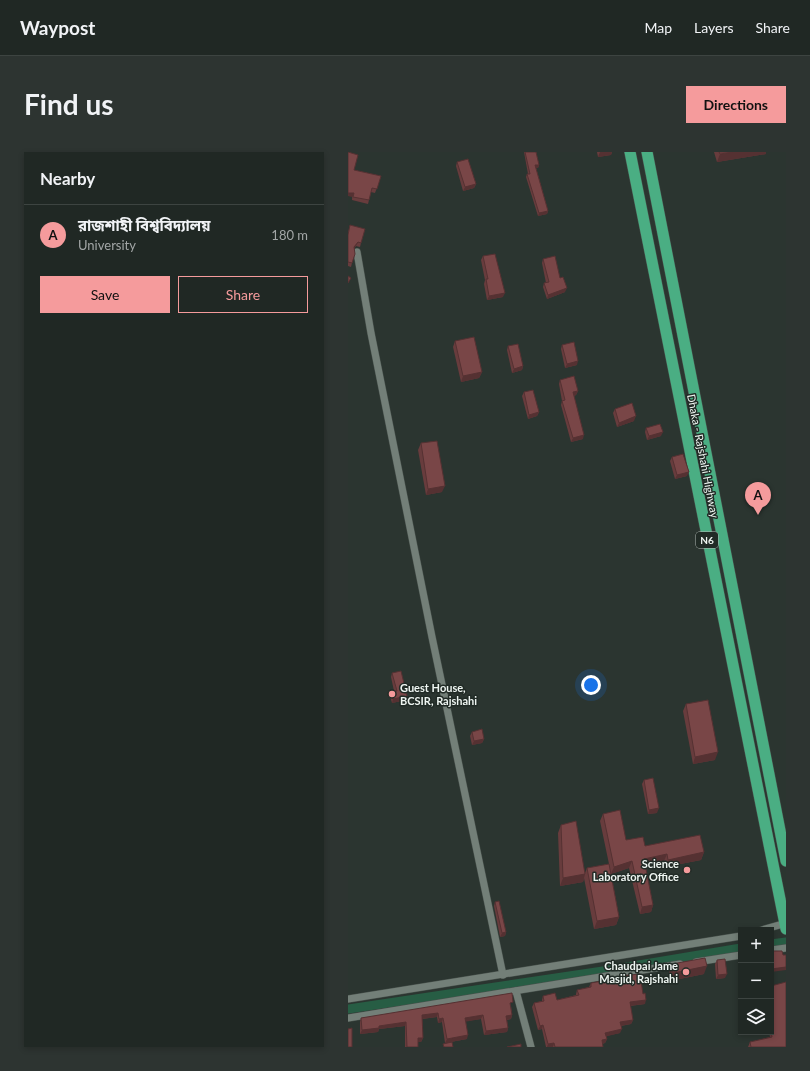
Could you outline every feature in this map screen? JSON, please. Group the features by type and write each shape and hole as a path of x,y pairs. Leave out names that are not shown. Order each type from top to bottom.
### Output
{"highway":[{"name":"Dhaka - Rajshahi Highway","path":"630,152 786,925"},
{"name":"Dhaka - Rajshahi Highway","path":"647,152 786,861"}],"street":[{"path":"357,252 371,333 432,637 503,975"},
{"path":"774,928 786,925"},
{"path":"348,999 738,936"},
{"path":"774,950 786,948"},
{"path":"348,1018 738,955"},
{"path":"516,991 531,1047"}],"building":[{"path":"348,152 358,155 354,170 381,176 377,189 372,188 369,200 353,197 354,193 348,193"},
{"path":"525,152 536,152 539,165 535,165 548,211 539,213 527,174 530,174"},
{"path":"719,152 733,152 720,154"},
{"path":"468,159 476,184 465,187 457,162"},
{"path":"350,225 365,229 361,243 358,242 354,247 355,254 352,263 348,262 348,235"},
{"path":"495,254 505,293 489,296 486,279 488,279 483,256"},
{"path":"555,256 560,278 563,277 567,288 548,295 544,283 549,282 543,259"},
{"path":"348,276 351,278 348,283"},
{"path":"474,337 482,372 463,376 455,341"},
{"path":"574,342 578,361 567,364 562,345"},
{"path":"518,344 523,366 514,369 508,346"},
{"path":"574,376 578,391 573,392 584,435 573,438 562,401 565,400 560,380"},
{"path":"533,390 539,412 529,415 524,392"},
{"path":"632,403 636,416 619,423 615,409"},
{"path":"660,424 663,432 649,436 646,428"},
{"path":"437,441 445,486 428,489 421,443"},
{"path":"683,454 689,472 677,475 672,457"},
{"path":"401,671 407,696 393,699 392,692 397,691 392,673"},
{"path":"708,700 718,752 695,757 686,704"},
{"path":"482,729 484,739 474,741 472,732"},
{"path":"653,778 659,808 649,810 644,780"},
{"path":"620,810 626,840 643,837 645,846 700,835 704,852 668,860 667,854 644,859 653,905 642,907 632,861 614,867 603,814"},
{"path":"576,821 585,874 563,878 561,825"},
{"path":"609,864 619,917 597,921 587,868"},
{"path":"499,901 506,932 502,933 495,902"},
{"path":"774,951 782,951 783,955 786,955 786,967 774,969"},
{"path":"705,958 707,966 673,973 672,964"},
{"path":"725,959 727,974 718,975 717,960"},
{"path":"640,974 643,994 645,993 646,1000 630,1002 633,1020 620,1022 622,1029 605,1033 607,1039 602,1040 603,1047 555,1047 554,1043 548,1044 543,1025 540,1026 534,1003 544,1001 543,996 555,993 557,1000 579,995 577,990 591,987 591,983 619,978 619,976"},
{"path":"786,982 786,1047 751,1047 750,1042 772,1037 772,1035 774,1035 774,985"},
{"path":"512,993 513,1002 510,1003 512,1015 506,1016 508,1028 486,1031 483,1015 465,1018 468,1035 447,1039 443,1018 439,1019 438,1013 422,1015 423,1038 418,1038 418,1047 407,1047 406,1022 362,1030 361,1018"},
{"path":"352,1028 352,1047 348,1047 348,1029"},
{"path":"452,1042 453,1047 444,1047 443,1044"},
{"path":"521,1044 521,1047 507,1047"}],"waterway":[{"path":"774,944 786,942"},
{"path":"348,1009 603,971 738,948"}],"place":[{"name":"রাজশাহী বিশ্ববিদ্যালয়","path":"758,515"},
{"name":"Guest House, BCSIR, Rajshahi","path":"392,694"},
{"name":"Science Laboratory Office","path":"687,870"},
{"name":"Chaudpai Jame Masjid, Rajshahi","path":"686,972"}]}
